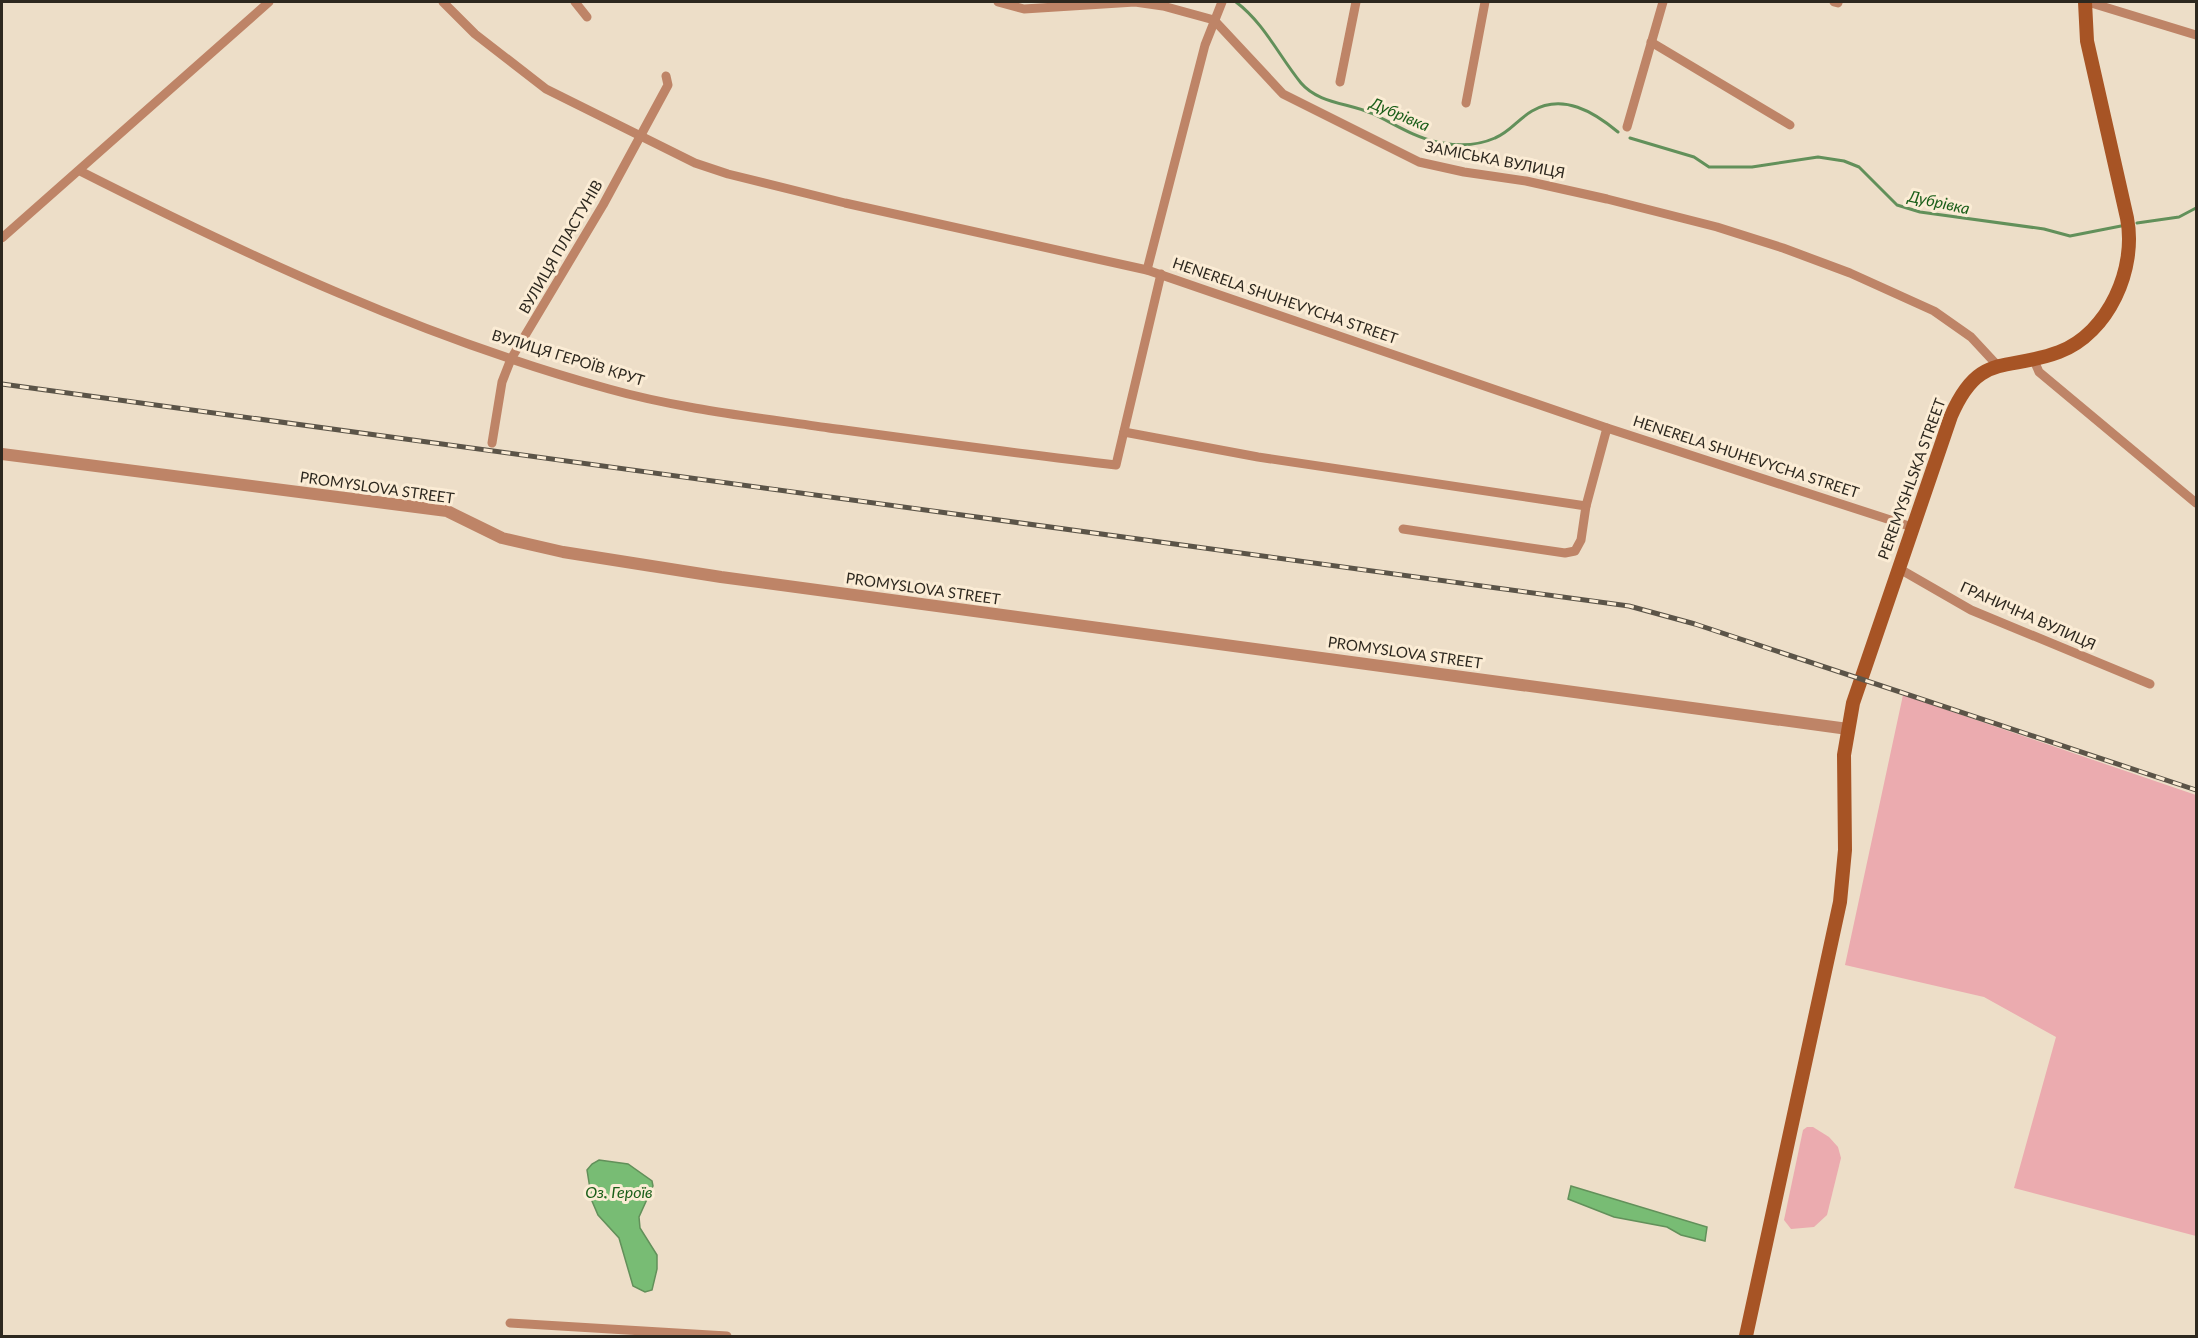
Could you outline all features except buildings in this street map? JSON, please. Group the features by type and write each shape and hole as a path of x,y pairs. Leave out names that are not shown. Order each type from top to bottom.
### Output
{"main road":[{"name":"PEREMYSHLSKA STREET","path":"1746,1336 1840,902 1845,850 1844,755 1853,703 1912,527 1959,399 1975,378 1997,365 2059,352 2087,336 2106,313 2130,253 2131,237 2087,41 2087,2"}],"street":[{"path":"2,238 269,2"},
{"name":"HENERELA SHUHEVYCHA STREET","path":"443,2 475,34 546,89 695,163 728,174 845,203 1161,274 1606,428 1912,527"},
{"path":"575,2 587,17"},
{"path":"998,2 1024,9 1135,2 1162,6 1214,20"},
{"path":"1147,270 1205,45 1222,2"},
{"path":"1340,82 1356,2"},
{"path":"1466,103 1485,2"},
{"path":"1627,127 1664,2"},
{"path":"2087,2 2196,35"},
{"name":"ЗАМІСЬКА ВУЛИЦЯ","path":"1214,20 1283,94 1419,162 1464,172 1526,181 1607,199 1717,227 1783,248 1850,273 1934,311 1971,337 1997,365"},
{"path":"1651,42 1790,125"},
{"path":"641,136 668,85 666,76"},
{"name":"ВУЛИЦЯ ПЛАСТУНІВ","path":"492,443 502,382 511,359 641,136"},
{"name":"ВУЛИЦЯ ГЕРОЇВ КРУТ","path":"80,171 292,274 511,359 610,390 700,409 997,452 1116,465 1124,432"},
{"path":"1161,274 1124,432 1281,461 1586,506"},
{"path":"2033,358 2039,372 2196,503"},
{"path":"1403,529 1570,552 1575,550 1581,540 1586,506 1606,428"},
{"name":"PROMYSLOVA STREET","path":"2,454 447,511 502,538 563,552 721,577 1848,729"},
{"name":"ГРАНИЧНА ВУЛИЦЯ","path":"1898,568 1971,610 2150,684"},
{"path":"510,1323 727,1336"}],"shaded area":[{"path":"1903,695 2196,795 2196,1236 2014,1188 2056,1037 1984,997 1845,965"},
{"path":"1813,1127 1829,1137 1838,1147 1841,1158 1827,1215 1814,1227 1791,1229 1784,1220 1803,1130"}],"water":[{"name":"Оз. Героїв","path":"599,1160 628,1164 652,1181 653,1186 639,1217 640,1228 657,1255 657,1269 652,1290 645,1292 633,1286 619,1238 598,1215 592,1201 587,1170"},
{"path":"1571,1186 1707,1227 1705,1241 1681,1235 1667,1227 1614,1217 1568,1199"}],"waterway":[{"name":"Дубрівка","path":"1236,2 1255,20 1308,90 1324,99 1371,113 1428,140 1459,145 1488,141 1505,132 1532,111 1555,104 1578,107 1599,118 1618,132"},
{"name":"Дубрівка","path":"1630,138 1694,157 1709,167 1752,167 1818,157 1844,161 1859,167 1897,205 1920,212 2044,229 2070,236 2121,226"},
{"name":"Дубрівка","path":"2137,223 2179,217 2196,208"}],"railway":[{"path":"2,384 1629,606 1695,624 2196,790"}]}
